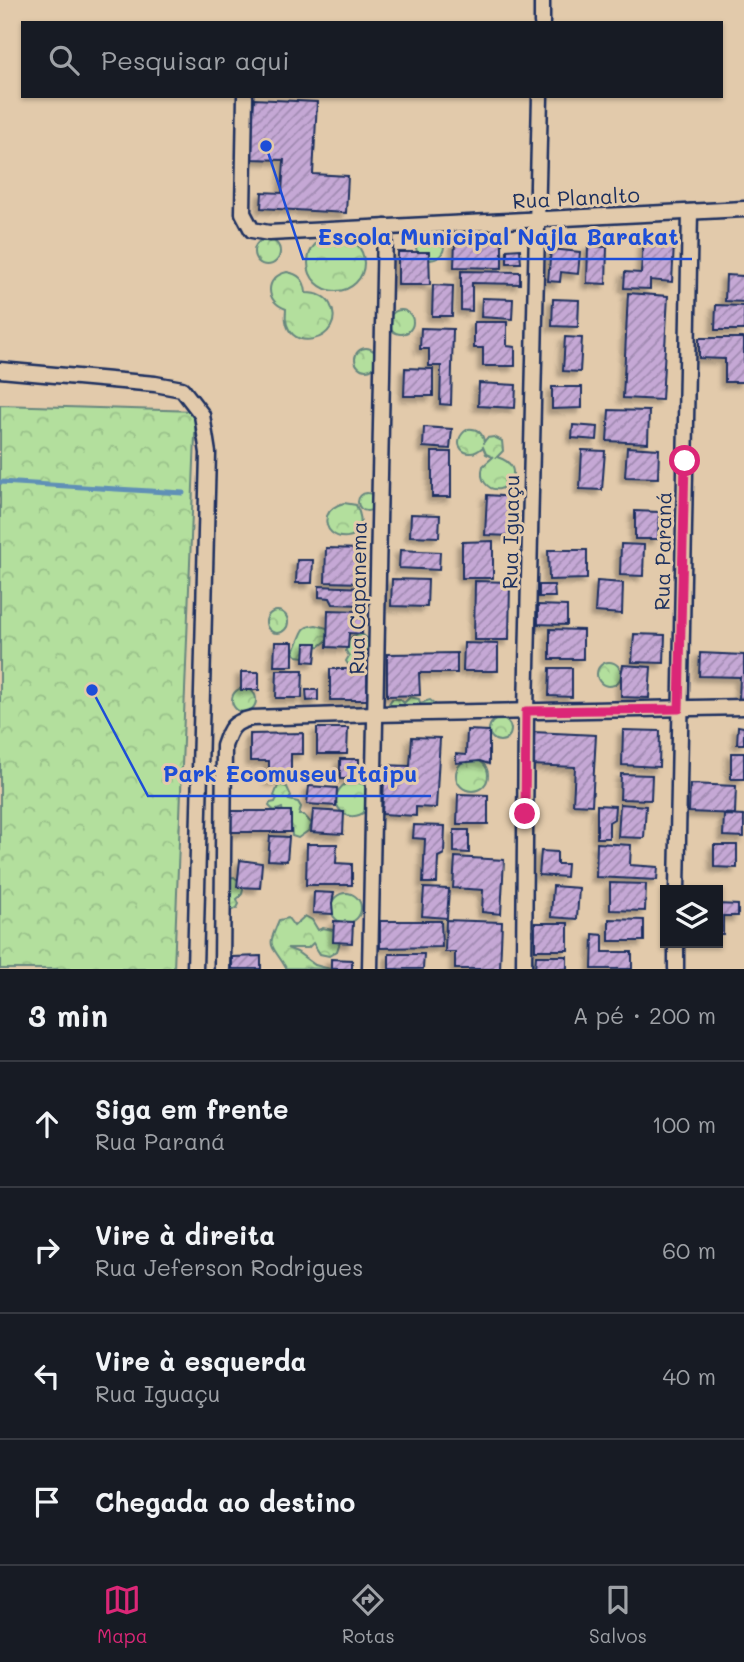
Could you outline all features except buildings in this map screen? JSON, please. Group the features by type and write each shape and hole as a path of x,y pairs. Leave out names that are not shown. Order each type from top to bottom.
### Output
{"street":[{"path":"542,0 542,21"},
{"name":"Rua Planalto","path":"245,98 243,213 252,229 269,233 744,209"},
{"name":"Rua Iguaçu","path":"524,969 526,711 540,98"},
{"name":"Rua Paraná","path":"677,885 690,212"},
{"name":"Rua Capanema","path":"370,969 385,227"},
{"path":"0,370 155,384 182,389 202,415 208,453 195,969"},
{"path":"222,969 224,746 229,730 240,721 252,718 375,714 744,708"},
{"path":"676,948 676,969"}],"green space":[{"path":"430,232 440,236 444,246 440,256 430,260 420,256 416,246 420,236"},
{"path":"330,235 342,235 352,239 360,247 364,263 360,279 352,287 342,291 330,291 320,287 312,279 308,269 308,257 312,247 320,239"},
{"path":"267,239 276,243 280,252 276,261 267,265 258,261 254,252 258,243"},
{"path":"287,272 301,278 306,293 320,295 330,304 334,317 331,327 323,335 303,339 293,335 287,325 286,309 274,301 270,290 274,279"},
{"path":"401,310 412,317 413,322 406,333 401,334 390,327 389,322 396,311"},
{"path":"362,348 370,348 377,355 377,363 370,370 362,370 355,363 355,355"},
{"path":"0,405 196,411 174,969 0,969"},
{"path":"468,429 479,432 484,442 487,438 494,437 502,441 503,451 497,457 507,462 513,475 505,487 492,488 484,481 483,466 493,457 486,454 483,447 470,453 461,449 459,439"},
{"path":"367,493 373,496 376,502 373,508 367,511 361,508 358,502 361,496"},
{"path":"344,503 356,505 360,519 359,529 354,535 347,537 339,536 327,526 330,511"},
{"path":"277,611 285,614 288,622 285,630 277,633 269,630 266,622 269,614"},
{"path":"316,625 327,628 330,638 320,646 313,647 304,657 297,656 293,652 304,630"},
{"path":"362,634 368,639 370,647 362,655 363,663 354,669 346,661 349,656 346,651 347,642 353,636"},
{"path":"609,662 620,669 621,674 614,685 609,686 598,679 597,674 604,663"},
{"path":"244,688 253,691 256,700 253,709 244,712 235,709 232,700 235,691"},
{"path":"410,697 419,699 420,703 430,700 435,704 435,711 386,708 392,699 400,699 404,703"},
{"path":"496,719 504,719 511,726 511,734 504,741 496,741 489,734 489,726"},
{"path":"472,759 483,764 488,775 483,786 472,791 461,786 456,775 461,764"},
{"path":"275,778 286,778 282,785 287,787 291,796 289,800 298,802 301,807 299,815 304,815 312,824 308,831 298,838 292,836 291,823 283,814 282,808 274,811 269,806 277,798 274,796 278,786"},
{"path":"351,781 367,788 367,810 350,816 338,808 336,801 342,787"},
{"path":"234,877 243,890 237,899 237,908 230,911 223,909 226,878"},
{"path":"346,893 356,898 361,908 356,918 346,923 336,918 331,908 336,898"},
{"path":"305,916 312,920 318,930 333,930 340,942 337,951 329,956 320,954 313,943 308,948 287,948 315,965 330,969 286,968 272,945 272,936 279,920 288,918 294,926"}],"waterway":[{"path":"0,482 183,493"}],"place":[{"name":"Escola Municipal Najla Barakat","path":"266,146"},
{"name":"Park Ecomuseu Itaipu","path":"92,690"}],"route":[{"path":"525,814 526,711 679,709 685,461"}]}
